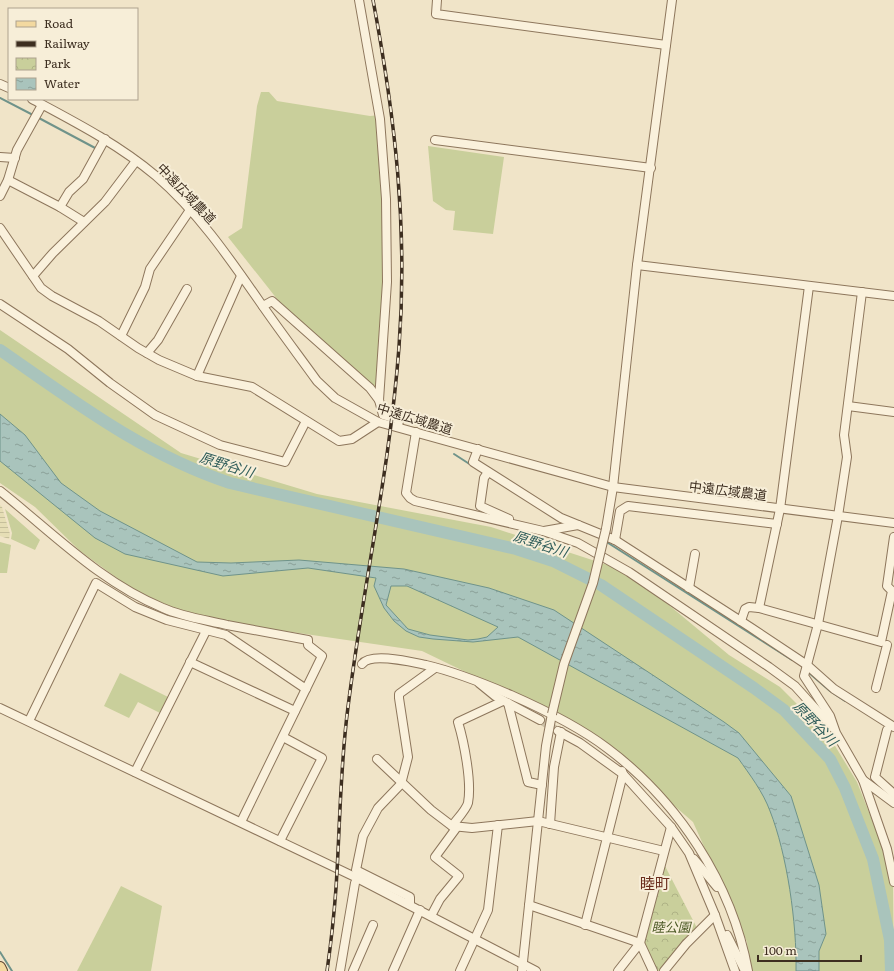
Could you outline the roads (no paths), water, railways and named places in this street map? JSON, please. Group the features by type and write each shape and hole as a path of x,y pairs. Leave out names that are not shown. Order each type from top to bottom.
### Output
{"main road":[{"path":"0,967 2,971"}],"street":[{"path":"359,0 380,119 386,199 387,282 379,400 383,415 399,420 398,427"},
{"path":"437,0 436,14 666,45"},
{"path":"522,967 546,746 552,714 564,664 593,583 606,528 613,487 637,265 672,0"},
{"name":"中遠広域農道","path":"34,100 105,139 136,161 165,185 190,210 327,392 346,405 378,422 613,487 894,523"},
{"path":"0,196 8,180 17,150 42,105"},
{"path":"60,207 69,192 83,179 105,139"},
{"path":"435,140 651,168"},
{"path":"0,157 15,158"},
{"path":"33,276 105,202 136,161"},
{"path":"8,180 60,207 84,222"},
{"path":"121,336 145,287 150,270 190,210"},
{"path":"0,228 33,276 46,292 99,321 147,353 197,376 252,387 333,439 346,441 352,439 378,422"},
{"path":"637,265 894,296"},
{"path":"197,376 241,276"},
{"path":"758,608 780,509 809,286"},
{"path":"147,353 158,340 187,289"},
{"path":"862,292 844,435 847,457 838,516 818,624 804,676 830,716 836,733 863,780 887,849 894,882"},
{"path":"262,306 272,301 370,388 379,400"},
{"path":"0,304 68,349 110,383 155,415 220,445 284,462 306,421"},
{"path":"848,406 894,412"},
{"path":"416,432 406,493 410,498 415,501 544,531 578,542 628,572 795,686 836,733"},
{"path":"478,449 473,462 561,518 615,540 741,621 807,666 834,689 890,729 875,777 894,794"},
{"path":"488,472 484,478 480,506 528,528"},
{"path":"0,491 97,571 137,596 164,609 199,619 308,640 308,645 322,656 241,822"},
{"path":"615,540 620,511 628,506 777,524"},
{"path":"544,531 579,525"},
{"path":"876,688 887,644 892,591 887,586 894,537"},
{"path":"689,588 695,554"},
{"path":"29,721 96,582 135,607 167,620 226,635 306,689"},
{"path":"741,621 745,609 749,607 758,608 887,644"},
{"path":"136,772 206,631"},
{"path":"362,664 365,660 371,658 385,658 435,668 476,680 552,714 606,748 642,779 665,804 703,854 725,897 737,930 747,971"},
{"path":"190,662 295,711"},
{"path":"410,905 410,897 356,870 363,836 378,808 401,784 408,757 399,698 400,694 435,668"},
{"path":"476,680 484,688 505,702 540,720"},
{"path":"505,702 528,782 542,785"},
{"path":"431,916 440,899 459,876 435,857 455,826 468,802 464,742 458,722 505,702"},
{"path":"0,708 280,841 420,910 522,967 536,971"},
{"path":"550,824 554,767 559,732 580,743 623,774 671,827 688,854 715,915 735,971"},
{"path":"280,841 322,758 283,737"},
{"path":"585,925 623,774 620,766 606,748"},
{"path":"377,759 401,784 431,810 455,826 472,828 538,821 664,851"},
{"path":"863,780 894,802"},
{"path":"460,971 488,910 498,826"},
{"path":"618,971 640,943 671,827"},
{"path":"688,854 725,897"},
{"path":"340,971 355,883"},
{"path":"529,906 640,943 652,971"},
{"path":"393,971 420,910"},
{"path":"715,915 747,971"},
{"path":"664,971 686,944 715,915"},
{"path":"353,971 373,925"}],"water":[{"path":"0,414 25,435 61,483 100,511 197,562 231,563 299,560 404,569 489,588 554,610 739,733 791,796 819,885 826,934 819,951 819,971 796,971 793,911 786,868 776,828 764,797 738,758 518,637 473,642 419,637 406,631 394,621 384,608 374,586 376,578 308,568 223,576 125,554 95,538 0,461","holes":["391,586 407,586 498,627 487,637 468,640 430,635 408,629 386,605"]}],"waterway":[{"path":"0,98 33,115"},
{"path":"37,117 97,149"},
{"name":"原野谷川","path":"0,350 55,389 110,425 139,442 198,471 230,483 516,549 553,561 601,585 754,688 784,710 830,759 845,788 873,859 890,940 891,971"},
{"path":"454,454 471,465"},
{"path":"605,541 792,660"},
{"path":"808,672 830,691 845,701"},
{"path":"0,952 12,971"}],"tunnel":[{"path":"540,720 558,731"}],"railway":[{"path":"327,971 336,888 345,730 354,662 383,482 395,392 399,347 402,259 398,172 388,87 373,0"}],"district":[{"name":"睦町","path":"655,882"}],"park label":[{"name":"睦公園","path":"671,926"}]}
